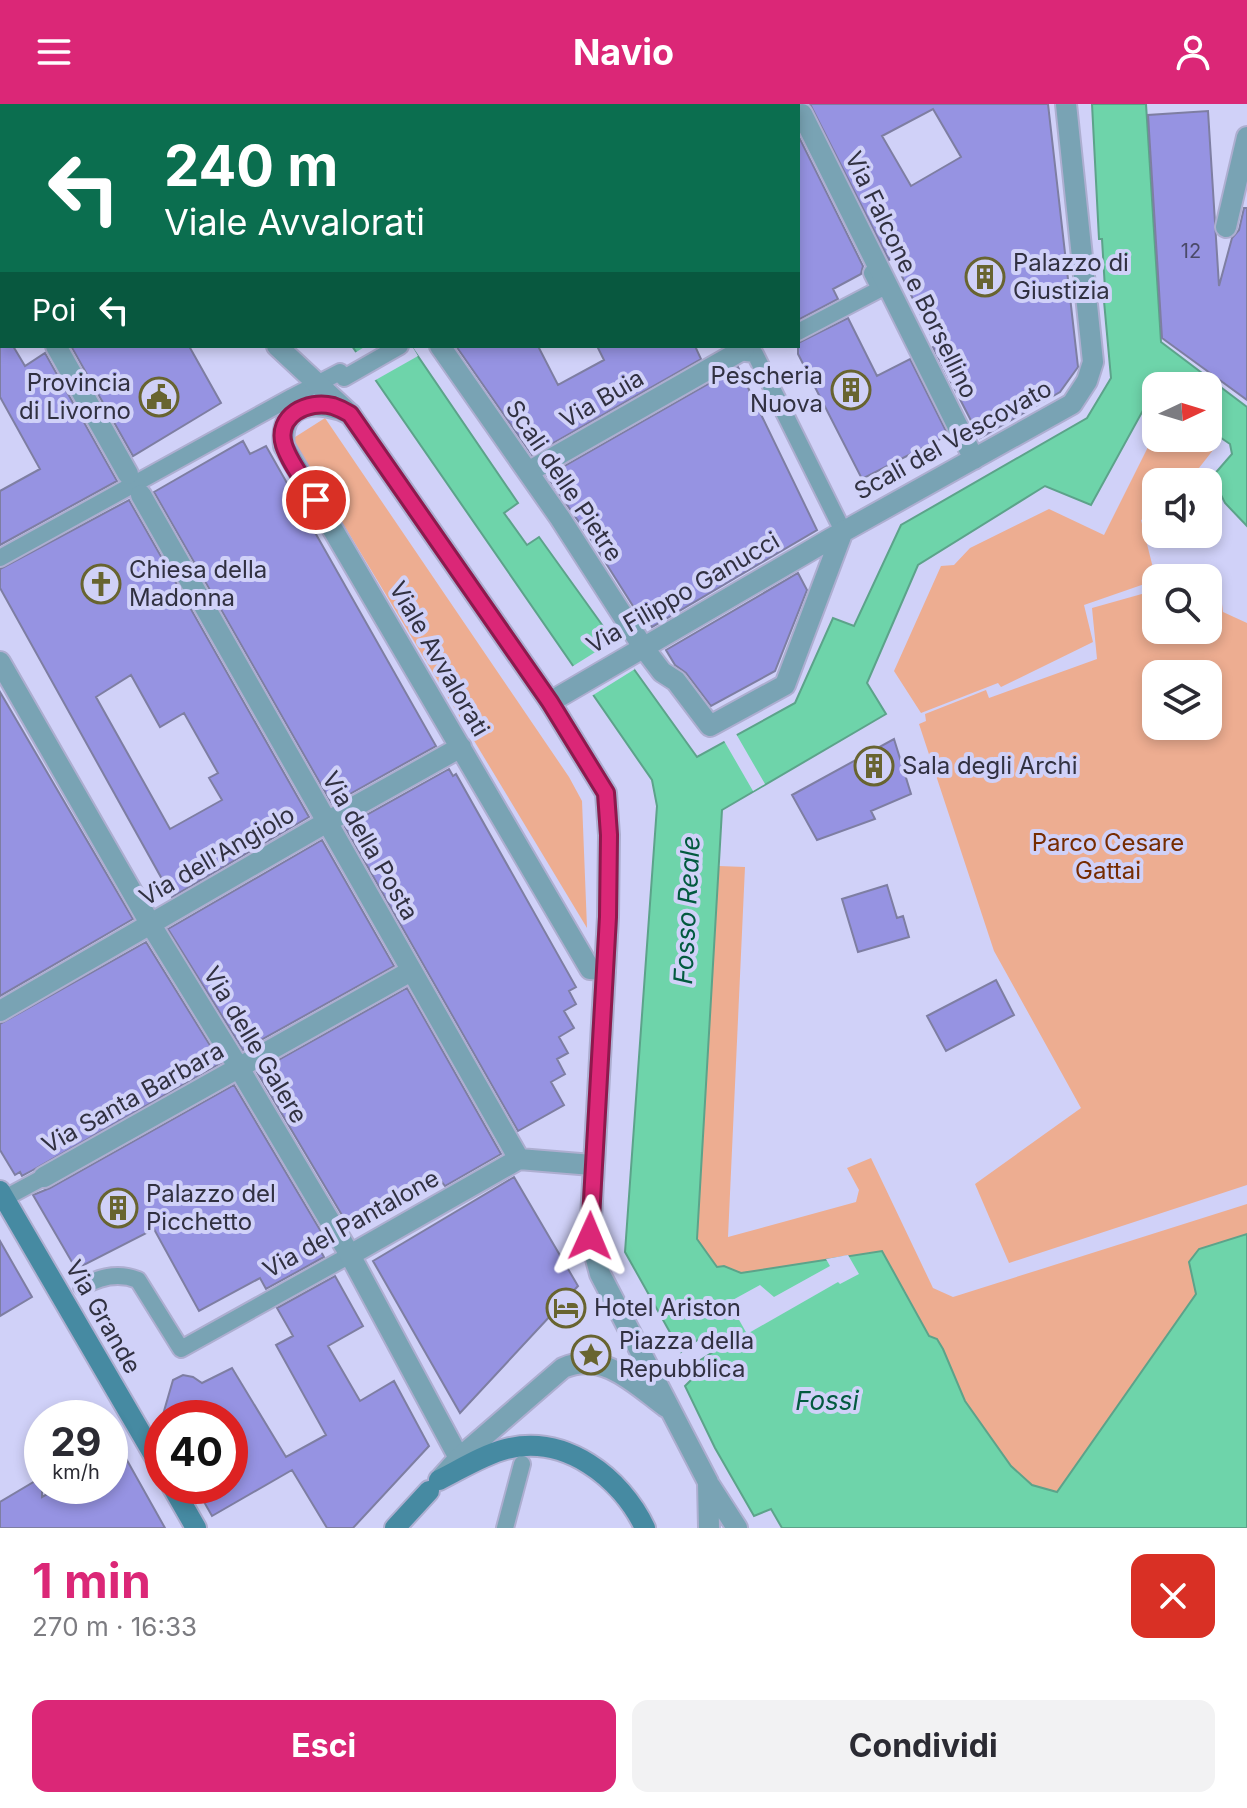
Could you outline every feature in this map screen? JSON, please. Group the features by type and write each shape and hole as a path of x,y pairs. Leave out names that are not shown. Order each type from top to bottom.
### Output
{"main road":[{"name":"Via Grande","path":"2,1194 144,1438"},
{"path":"395,1528 434,1485 481,1459 510,1448 540,1446 561,1450 581,1459 613,1483 634,1506 645,1528"},
{"path":"182,1504 196,1528"}],"street":[{"name":"Scali del Vescovato","path":"843,531 1072,404 1087,381 1093,362 1066,104"},
{"name":"Via Falcone e Borsellino","path":"806,111 875,261 974,459"},
{"path":"1226,227 1247,137"},
{"path":"800,331 880,289 867,265 875,261"},
{"name":"Via della Posta","path":"57,348 519,1159"},
{"path":"279,348 350,414 550,702 601,782 608,801 605,970 589,1222 594,1260 669,1409 737,1528"},
{"path":"0,558 340,372 344,378 397,348"},
{"name":"Scali delle Pietre","path":"441,348 528,472 635,651 676,681 710,726 785,685 843,531"},
{"path":"747,350 843,531"},
{"name":"Via Buia","path":"528,472 747,350"},
{"name":"Viale Avvalorati","path":"350,414 334,406 303,408 286,421 282,432 284,446 590,969 605,970"},
{"name":"Via Filippo Ganucci","path":"550,702 843,531"},
{"name":"Via delle Galere","path":"0,662 151,925 350,1255 459,1458"},
{"name":"Via dell'Angiolo","path":"0,1011 461,747"},
{"name":"Via Santa Barbara","path":"2,1194 44,1177 411,971"},
{"path":"519,1159 592,1165"},
{"name":"Via del Pantalone","path":"82,1287 108,1277 138,1280 181,1349 519,1159"},
{"path":"434,1485 459,1458 563,1368 575,1363 598,1363 614,1370 669,1409"},
{"path":"505,1528 522,1464"},
{"path":"708,1482 709,1528"}],"green space":[{"path":"325,418 569,777 582,801 587,928 292,439"},
{"path":"1146,452 1212,452 1199,468 1142,468 1142,548 1148,548 1152,564 1142,564 1142,585 1084,605 1093,642 1001,687 998,683 921,713 894,671 941,566 954,565 970,548 1049,509 1104,535"},
{"name":"Parco Cesare Gattai","path":"1142,594 1142,644 1222,644 1222,604 1223,612 1247,623 1247,1185 1009,1263 975,1184 1081,1108 994,951 919,724 926,721 925,714 986,690 989,698 1097,659 1092,608"},
{"path":"719,866 745,867 728,1237 856,1202 859,1190 847,1168 871,1158 933,1288 953,1297 1247,1204 1247,1234 1199,1249 1196,1294 1057,1492 1032,1485 1011,1466 965,1401 943,1349 929,1336 905,1291 848,1255 741,1273 724,1266 717,1267 697,1239"}],"water":[{"name":"Fossi","path":"1092,104 1146,104 1161,342 1201,372 1142,372 1142,412 1091,505 1045,486 918,565 867,683 886,714 722,810 697,1239 717,1267 724,1266 741,1273 882,1251 929,1336 937,1339 943,1349 965,1401 1011,1466 1032,1485 1057,1492 1196,1294 1189,1262 1199,1249 1247,1234 1247,1528 782,1528 771,1509 754,1516 715,1448 685,1386 694,1377 688,1368 716,1350 703,1336 681,1352 625,1252 657,806 652,780 353,348 412,348 518,503 504,513 527,545 539,537 697,757 795,703 833,618 854,626 901,525 1087,418 1111,378 1102,239 1099,239"},
{"name":"Fossi","path":"1222,388 1247,407 1247,526 1222,497 1220,468 1232,454 1230,444 1222,439"}],"pier":[{"path":"363,348 413,348 418,356 372,382 353,354"},
{"path":"616,639 635,669 590,697 570,668"},
{"path":"735,732 765,784 753,791 723,739"},
{"path":"848,1255 859,1274 840,1284 838,1282 747,1334 729,1302 760,1285 774,1297 830,1266 826,1259"}],"building":[{"name":"Palazzo di Giustizia","path":"810,104 1048,104 1078,367 1060,392 980,438 933,347 936,346 893,258 889,260","holes":["933,109 961,157 911,186 882,136"]},
{"path":"1208,111 1219,286 1232,238 1239,230 1244,208 1247,208 1247,400 1222,382 1222,372 1209,372 1162,338 1148,115"},
{"path":"800,139 863,266 861,274 833,289 838,299 800,319"},
{"name":"Pescheria Nuova","path":"848,318 877,376 910,359 948,435 862,479 798,354 800,342"},
{"path":"0,348 14,348 25,366 45,353 117,481 0,545 0,491 40,469 0,397"},
{"name":"Provincia di Livorno","path":"72,348 190,348 221,403 133,456"},
{"path":"457,348 539,348 558,385 604,360 598,348 696,348 701,359 532,455"},
{"path":"738,367 817,530 652,627 650,623 645,625 547,476"},
{"path":"243,441 250,454 266,446 436,746 332,804 154,492"},
{"path":"129,500 309,817 172,897 0,588 0,569","holes":["131,675 160,727 184,713 218,773 209,778 222,800 170,829 96,697"]},
{"path":"798,573 807,590 775,671 711,706 666,650"},
{"path":"0,692 133,919 0,996"},
{"name":"Sala degli Archi","path":"894,739 911,794 871,811 875,819 817,840 792,795"},
{"path":"449,769 453,776 456,774 576,987 569,991 576,1004 564,1011 574,1028 559,1037 568,1053 557,1059 565,1074 551,1082 564,1105 518,1131 345,827"},
{"path":"322,840 394,966 243,1050 168,929"},
{"path":"887,885 897,918 903,916 909,937 858,952 842,899"},
{"path":"146,942 221,1063 22,1176 20,1172 15,1175 0,1150 0,1024"},
{"path":"996,980 1014,1015 946,1051 927,1016"},
{"path":"407,988 501,1154 445,1186 438,1177 349,1227 257,1072"},
{"name":"Palazzo del Picchetto","path":"234,1085 326,1240 318,1246 324,1257 266,1289 260,1278 199,1311 154,1229 76,1269 33,1195"},
{"path":"514,1177 578,1286 460,1413 373,1261"},
{"path":"0,1241 32,1297 0,1316"},
{"path":"335,1276 363,1326 328,1346 360,1401 394,1381 429,1446 353,1528 327,1528 292,1470 248,1495 248,1400 167,1400 173,1380 183,1375 202,1383 232,1368 286,1457 326,1435 276,1345 293,1336 277,1308"},
{"path":"128,1462 144,1491 144,1504 152,1504 165,1528 0,1528 0,1502 24,1488 24,1504 128,1504"},
{"path":"205,1504 233,1504 212,1516"}],"place":[{"name":"Palazzo di Giustizia","path":"985,277"},
{"name":"Pescheria Nuova","path":"851,390"},
{"name":"Provincia di Livorno","path":"159,397"},
{"name":"Chiesa della Madonna","path":"101,584"},
{"name":"Sala degli Archi","path":"874,766"},
{"name":"Palazzo del Picchetto","path":"118,1208"},
{"name":"Hotel Ariston","path":"566,1308"},
{"name":"Piazza della Repubblica","path":"591,1355"}],"route":[{"path":"316,500 284,446 282,432 292,414 303,408 311,405 334,406 350,414 550,702 606,793 608,917 590,1236"}],"water label":[{"name":"Fosso Reale","path":"687,910"}]}
